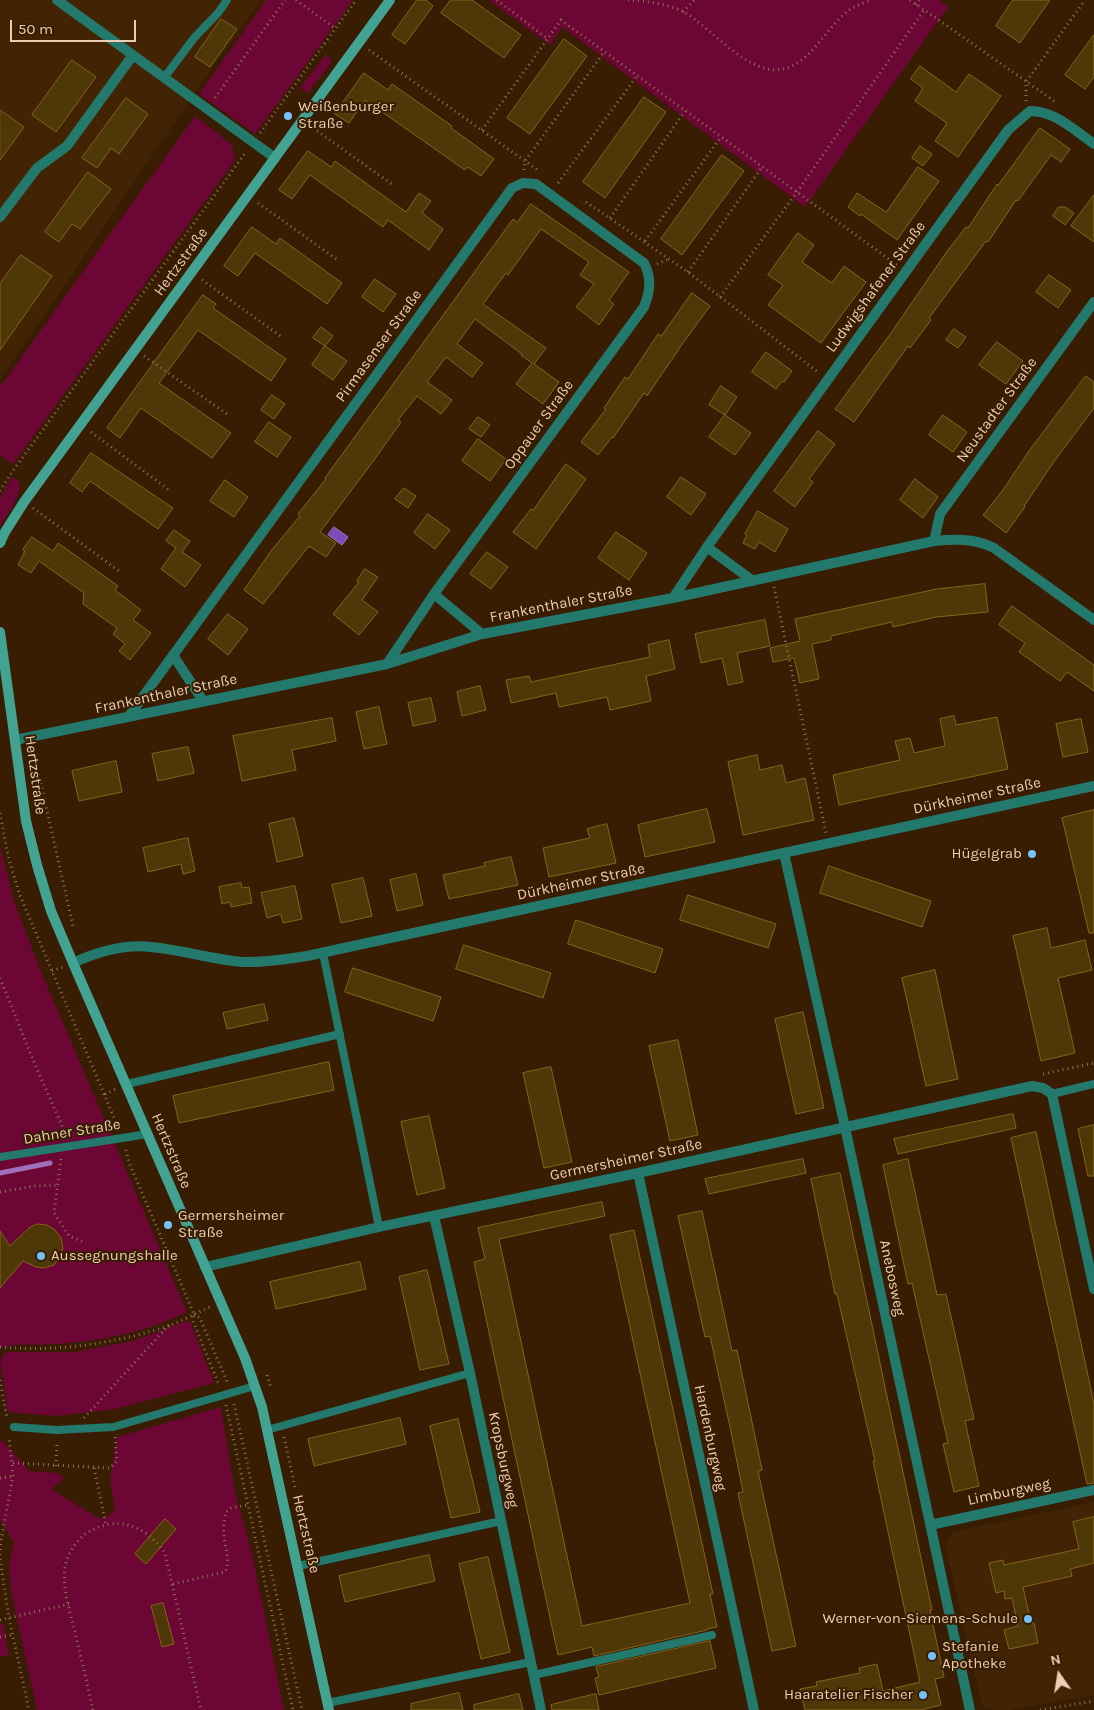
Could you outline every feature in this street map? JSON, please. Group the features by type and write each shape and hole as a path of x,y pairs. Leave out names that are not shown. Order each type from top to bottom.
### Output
{"main road":[{"name":"Hertzstraße","path":"0,543 24,502 390,0"},
{"name":"Hertzstraße","path":"0,632 26,821 37,866 51,911 221,1302 255,1386 267,1430 328,1706"}],"street":[{"path":"57,0 274,158"},
{"path":"0,217 37,168 67,146 133,55"},
{"path":"1030,110 1042,111 1058,118 1094,144"},
{"name":"Ludwigshafener Straße","path":"673,598 707,547 1008,130 1030,110"},
{"name":"Oppauer Straße","path":"387,664 434,594 644,308 649,294 650,283 647,268 641,259 536,184 523,183"},
{"name":"Pirmasenser Straße","path":"129,716 512,188 523,183"},
{"name":"Neustadter Straße","path":"934,541 940,514 1094,302"},
{"name":"Frankenthaler Straße","path":"15,740 387,664 482,634 673,598 934,541 954,539 981,542 994,548 1094,620"},
{"path":"707,547 753,581"},
{"path":"434,594 482,634"},
{"path":"173,655 202,702"},
{"name":"Dürkheimer Straße","path":"73,963 87,957 131,947 150,947 250,962 265,962 323,953 1094,786"},
{"name":"Anebosweg","path":"784,853 970,1710"},
{"path":"1032,1086 1043,1088 1052,1094 1094,1289"},
{"name":"Germersheimer Straße","path":"205,1267 379,1227 638,1173 1032,1086"},
{"name":"Hardenburgweg","path":"638,1173 754,1710"},
{"name":"Kropsburgweg","path":"434,1216 470,1373 541,1710"},
{"name":"Limburgweg","path":"930,1524 1094,1490"}],"lane":[{"path":"164,78 194,38 218,13 227,0"},
{"path":"323,953 379,1227"},
{"path":"127,1084 340,1034"},
{"path":"1052,1094 1094,1084"},
{"name":"Dahner Straße","path":"0,1157 148,1134"},
{"path":"267,1430 470,1373"},
{"path":"11,1426 57,1430 113,1427 255,1386"},
{"path":"298,1566 501,1521"},
{"path":"534,1675 712,1635"},
{"path":"328,1706 531,1662"}],"path":[{"path":"207,109 284,0"},
{"path":"296,0 336,28"},
{"path":"0,491 356,0"},
{"path":"497,0 548,39"},
{"path":"628,0 644,1 683,12 753,64 771,69 786,69 799,63 848,11 872,0"},
{"path":"683,12 694,0"},
{"path":"910,0 1026,82"},
{"path":"916,4 919,0"},
{"path":"1030,110 1025,94 1026,82 1085,0"},
{"path":"720,297 924,10"},
{"path":"482,130 561,20 906,271"},
{"path":"523,183 525,161 604,52"},
{"path":"558,183 637,76"},
{"path":"610,218 685,111"},
{"path":"302,121 393,185"},
{"path":"645,241 721,137"},
{"path":"688,272 762,167"},
{"path":"248,195 339,261"},
{"path":"191,273 282,337"},
{"path":"135,350 227,414"},
{"path":"81,424 169,490"},
{"path":"24,502 119,571"},
{"path":"772,577 828,843"},
{"path":"31,738 74,929"},
{"path":"0,813 8,856 19,893 122,1138 130,1165 194,1314 193,1321 227,1395 248,1505 293,1710"},
{"path":"0,978 66,1148 54,1213 69,1236 86,1243"},
{"path":"1032,1086 1038,1075 1094,1063"},
{"path":"0,1192 35,1186 58,1185"},
{"path":"0,1347 25,1349 90,1345 139,1335 170,1325 221,1302"},
{"path":"194,1314 200,1318 227,1395 259,1512 302,1710"},
{"path":"84,1429 84,1417 170,1325"},
{"path":"0,1380 11,1426"},
{"path":"13,1463 110,1468 117,1461 113,1427"},
{"path":"56,1466 57,1430"},
{"path":"9,1435 13,1476 1,1540 2,1589 29,1710"},
{"path":"94,1468 106,1525"},
{"path":"0,1478 13,1476"},
{"path":"173,1584 225,1572 228,1567 224,1536 226,1512 231,1508 248,1505"},
{"path":"93,1710 69,1604 64,1570 70,1552 84,1534 98,1527 113,1524 129,1525 143,1531 151,1536 165,1553 201,1710"},
{"path":"0,1620 69,1604"},
{"path":"0,1637 12,1635"},
{"path":"1040,1710 1094,1701"}],"shaded area":[{"path":"0,0 261,0 211,69 0,380"},
{"path":"266,0 353,0 255,134 199,94"},
{"path":"489,0 939,0 948,7 805,207 562,27 550,45"},
{"path":"325,55 331,59 331,63 308,93 300,88"},
{"path":"195,116 232,145 235,160 13,464 0,455 0,387"},
{"path":"12,477 18,480 19,492 0,528 0,498"},
{"path":"334,527 348,537 342,545 328,535"},
{"path":"0,846 14,901 39,967 187,1312 155,1325 122,1335 70,1343 26,1344 0,1348"},
{"path":"186,1321 191,1323 214,1383 115,1409 56,1416 8,1412 0,1361 5,1352 74,1352 133,1341"},
{"path":"221,1407 235,1492 252,1554 284,1710 37,1710 11,1591 9,1564 14,1543 0,1519 0,1442 3,1441 29,1471 58,1473 64,1479 51,1489 100,1519 108,1517 115,1508 110,1480 117,1437"},
{"name":"Werner-von-Siemens-Schule","path":"1094,1502 1094,1695 1010,1710 994,1710 982,1706 945,1543 953,1532"},
{"path":"0,1624 3,1624 9,1655 0,1656"}],"building":[{"path":"417,0 426,0 433,6 405,44 392,35"},
{"path":"451,0 472,0 521,35 504,58 441,13"},
{"path":"1013,0 1050,0 1020,43 996,26"},
{"path":"221,19 237,29 210,67 195,57"},
{"path":"1094,35 1094,77 1085,89 1065,75"},
{"path":"564,39 587,56 530,134 507,118"},
{"path":"72,60 96,77 56,132 32,115"},
{"path":"920,66 956,92 969,74 1001,96 958,157 935,141 947,123 915,101 923,88 911,79"},
{"path":"364,73 388,90 392,84 452,126 451,128 494,159 481,176 468,167 465,170 365,100 349,123 335,114"},
{"path":"644,97 666,112 605,198 583,182"},
{"path":"126,98 148,114 119,154 111,148 97,168 82,158"},
{"path":"0,110 24,127 0,160"},
{"path":"1040,128 1070,149 1061,162 1051,155 1018,201 1016,200 988,242 986,241 929,318 931,320 910,348 908,346 854,422 835,409 891,333 948,250 966,227 968,228 997,184"},
{"path":"920,146 932,154 923,166 912,158"},
{"path":"308,151 331,167 335,161 406,212 419,193 431,201 422,213 443,229 429,250 388,220 383,227 310,175 292,199 279,190"},
{"path":"722,155 744,171 682,255 661,239"},
{"path":"918,167 939,181 897,240 848,207 857,193 886,212"},
{"path":"88,172 111,189 80,229 72,224 59,242 45,232"},
{"path":"1094,195 1094,242 1071,226"},
{"path":"531,204 629,272 609,300 614,304 599,325 576,307 594,284 580,275 589,262 541,229 508,275 506,273 483,304 546,348 534,364 559,382 543,404 516,384 532,363 475,319 457,344 483,363 472,377 446,357 427,382 452,400 441,414 417,396 398,420 401,422 374,460 320,532 336,543 326,557 309,546 263,604 244,590 271,551 300,516 298,514 326,479 513,219 517,222"},
{"path":"1059,207 1065,207 1074,213 1065,225 1053,216"},
{"path":"252,227 276,244 280,238 342,283 327,304 255,253 238,276 224,266"},
{"path":"798,233 814,245 802,262 832,283 844,266 866,282 821,343 768,305 783,285 768,275"},
{"path":"21,255 52,276 0,350 0,284"},
{"path":"1049,275 1071,290 1058,308 1036,292"},
{"path":"375,279 396,294 383,312 362,297"},
{"path":"692,293 710,306 647,396 644,393 613,438 598,455 581,442 606,409 604,408 625,377 628,379 658,334 661,336"},
{"path":"203,295 216,304 213,308 286,359 271,381 198,330 159,383 231,433 212,458 141,408 120,438 107,428"},
{"path":"321,327 333,336 325,346 313,338"},
{"path":"954,329 966,337 958,348 946,340"},
{"path":"997,342 1023,361 1006,384 979,365"},
{"path":"325,346 347,361 333,380 312,365"},
{"path":"766,352 792,371 776,389 752,372"},
{"path":"1086,376 1094,382 1094,408 1053,463 1006,533 983,515"},
{"path":"721,386 737,397 725,415 709,405"},
{"path":"272,395 285,404 274,419 261,410"},
{"path":"725,415 751,433 735,455 709,437"},
{"path":"943,415 967,432 953,452 929,435"},
{"path":"478,417 490,425 481,437 469,429"},
{"path":"269,422 291,437 277,457 255,442"},
{"path":"818,431 835,444 809,479 813,482 795,507 774,491"},
{"path":"478,439 506,459 490,481 462,461"},
{"path":"91,453 173,508 158,529 90,481 82,492 70,483"},
{"path":"566,464 586,479 536,549 513,532 531,509 533,510"},
{"path":"681,477 706,494 691,515 667,497"},
{"path":"915,479 938,497 923,518 900,500"},
{"path":"225,480 248,497 234,517 210,501"},
{"path":"404,488 416,496 408,508 395,499"},
{"path":"758,511 788,529 775,552 759,542 755,549 743,543 747,535 745,534"},
{"path":"428,514 450,530 435,549 414,533"},
{"path":"174,530 190,541 182,552 201,565 185,587 161,569 176,548 166,541"},
{"path":"616,532 647,553 629,580 598,558"},
{"path":"32,537 53,551 58,543 118,586 115,590 141,610 133,620 151,633 130,660 119,651 125,644 113,634 117,628 83,604 84,593 39,561 31,573 18,565 25,551 23,550"},
{"path":"487,552 508,567 491,589 470,574"},
{"path":"365,569 378,577 362,600 378,612 359,635 333,614 359,582 357,581"},
{"path":"985,584 988,612 936,617 893,627 892,622 831,636 831,640 812,644 819,679 800,683 794,658 773,662 770,648 800,641 795,619 937,589"},
{"path":"1012,606 1094,665 1094,691 1067,672 1060,681 1019,652 1025,643 999,625"},
{"path":"228,614 248,629 228,655 208,639"},
{"path":"765,620 770,646 737,653 743,682 728,685 722,658 701,663 695,634"},
{"path":"669,640 675,669 646,676 651,701 610,710 607,697 559,707 556,693 511,703 506,680 529,676 531,682 650,657 648,645"},
{"path":"480,686 486,710 462,716 457,692"},
{"path":"431,698 436,721 413,726 408,703"},
{"path":"379,707 387,744 364,749 356,712"},
{"path":"954,716 956,725 997,717 1008,769 839,805 833,775 900,760 895,741 910,738 914,753 945,746 940,719"},
{"path":"332,718 336,741 292,750 296,770 242,781 233,736"},
{"path":"1081,719 1088,752 1063,757 1056,724"},
{"path":"188,747 194,773 158,781 152,754"},
{"path":"757,755 760,770 782,765 786,783 805,778 814,820 743,835 728,762"},
{"path":"116,761 122,792 79,801 72,771"},
{"path":"707,809 715,842 645,857 638,825"},
{"path":"1094,810 1094,933 1089,933 1062,818"},
{"path":"294,818 303,856 277,862 269,824"},
{"path":"607,824 616,863 549,877 543,848 590,838 587,829"},
{"path":"188,838 195,871 183,874 181,864 148,872 143,848"},
{"path":"511,857 518,885 449,899 443,875 485,866 484,863"},
{"path":"829,866 931,901 922,927 820,893"},
{"path":"416,874 423,905 397,911 390,880"},
{"path":"363,878 372,916 341,923 332,885"},
{"path":"241,883 242,888 249,887 252,903 231,907 230,902 222,904 219,887"},
{"path":"295,886 302,919 283,923 281,914 267,918 261,893"},
{"path":"688,895 776,924 768,948 680,920"},
{"path":"576,920 663,949 655,973 568,944"},
{"path":"1047,928 1051,948 1085,940 1092,970 1058,978 1075,1053 1041,1061 1013,936"},
{"path":"464,945 551,973 543,998 456,969"},
{"path":"353,968 441,997 433,1021 345,992"},
{"path":"935,970 958,1079 926,1086 902,978"},
{"path":"264,1004 268,1020 227,1029 223,1013"},
{"path":"803,1012 824,1108 796,1114 775,1019"},
{"path":"678,1040 698,1135 670,1141 649,1046"},
{"path":"329,1062 334,1090 179,1123 173,1096"},
{"path":"551,1067 572,1162 544,1168 523,1073"},
{"path":"1013,1114 1016,1128 898,1154 894,1139"},
{"path":"429,1116 445,1188 417,1195 401,1122"},
{"path":"1094,1125 1094,1176 1088,1176 1078,1129"},
{"path":"1036,1132 1094,1404 1094,1483 1087,1484 1011,1138"},
{"path":"803,1159 806,1173 709,1194 705,1179"},
{"path":"908,1159 937,1295 946,1294 974,1419 965,1421 979,1486 954,1492 943,1444 948,1443 912,1283 908,1284 883,1165"},
{"path":"840,1173 932,1610 930,1610 944,1677 935,1679 941,1705 921,1710 805,1710 800,1689 817,1686 816,1682 860,1673 859,1668 877,1664 883,1691 920,1682 873,1461 875,1461 837,1294 835,1294 811,1179"},
{"path":"602,1202 605,1216 499,1239 582,1626 690,1603 610,1235 634,1230 713,1594 710,1594 717,1627 594,1656 592,1647 558,1655 474,1262 485,1259 478,1228"},
{"path":"702,1211 732,1351 737,1350 762,1470 758,1471 796,1646 772,1651 738,1493 743,1492 730,1427 710,1336 705,1337 678,1216"},
{"name":"Aussegnungshalle","path":"37,1224 47,1225 55,1230 61,1238 63,1248 60,1257 54,1265 44,1268 36,1267 23,1261 0,1288 0,1231 10,1246 29,1228"},
{"path":"360,1262 366,1289 276,1309 270,1282"},
{"path":"427,1270 449,1364 420,1370 399,1277"},
{"path":"400,1418 406,1444 314,1466 308,1439"},
{"path":"458,1419 480,1512 451,1518 430,1426"},
{"path":"1094,1517 1094,1563 1070,1569 1072,1576 1023,1587 1031,1623 1034,1623 1038,1643 1009,1649 1004,1630 1018,1626 1012,1598 1005,1599 1004,1591 996,1593 989,1563 1003,1560 1004,1565 1079,1549 1073,1522"},
{"path":"165,1519 176,1529 146,1564 135,1554"},
{"path":"429,1555 435,1581 345,1602 339,1576"},
{"path":"488,1557 510,1652 481,1659 459,1564"},
{"path":"163,1603 174,1644 162,1647 151,1606"},
{"path":"710,1641 716,1668 599,1695 595,1678 599,1677 596,1667"},
{"path":"459,1693 463,1710 411,1710 411,1704"},
{"path":"519,1694 523,1710 474,1710 474,1705"},
{"path":"596,1694 599,1710 552,1710 551,1705"}],"waterway":[{"path":"0,1173 50,1163"}],"place":[{"name":"Weißenburger Straße","path":"288,116"},
{"name":"Hügelgrab","path":"1032,854"},
{"name":"Germersheimer Straße","path":"168,1225"},
{"name":"Aussegnungshalle","path":"41,1256"},
{"name":"Werner-von-Siemens-Schule","path":"1028,1619"},
{"name":"Stefanie Apotheke","path":"932,1656"},
{"name":"Haaratelier Fischer","path":"923,1695"}]}
